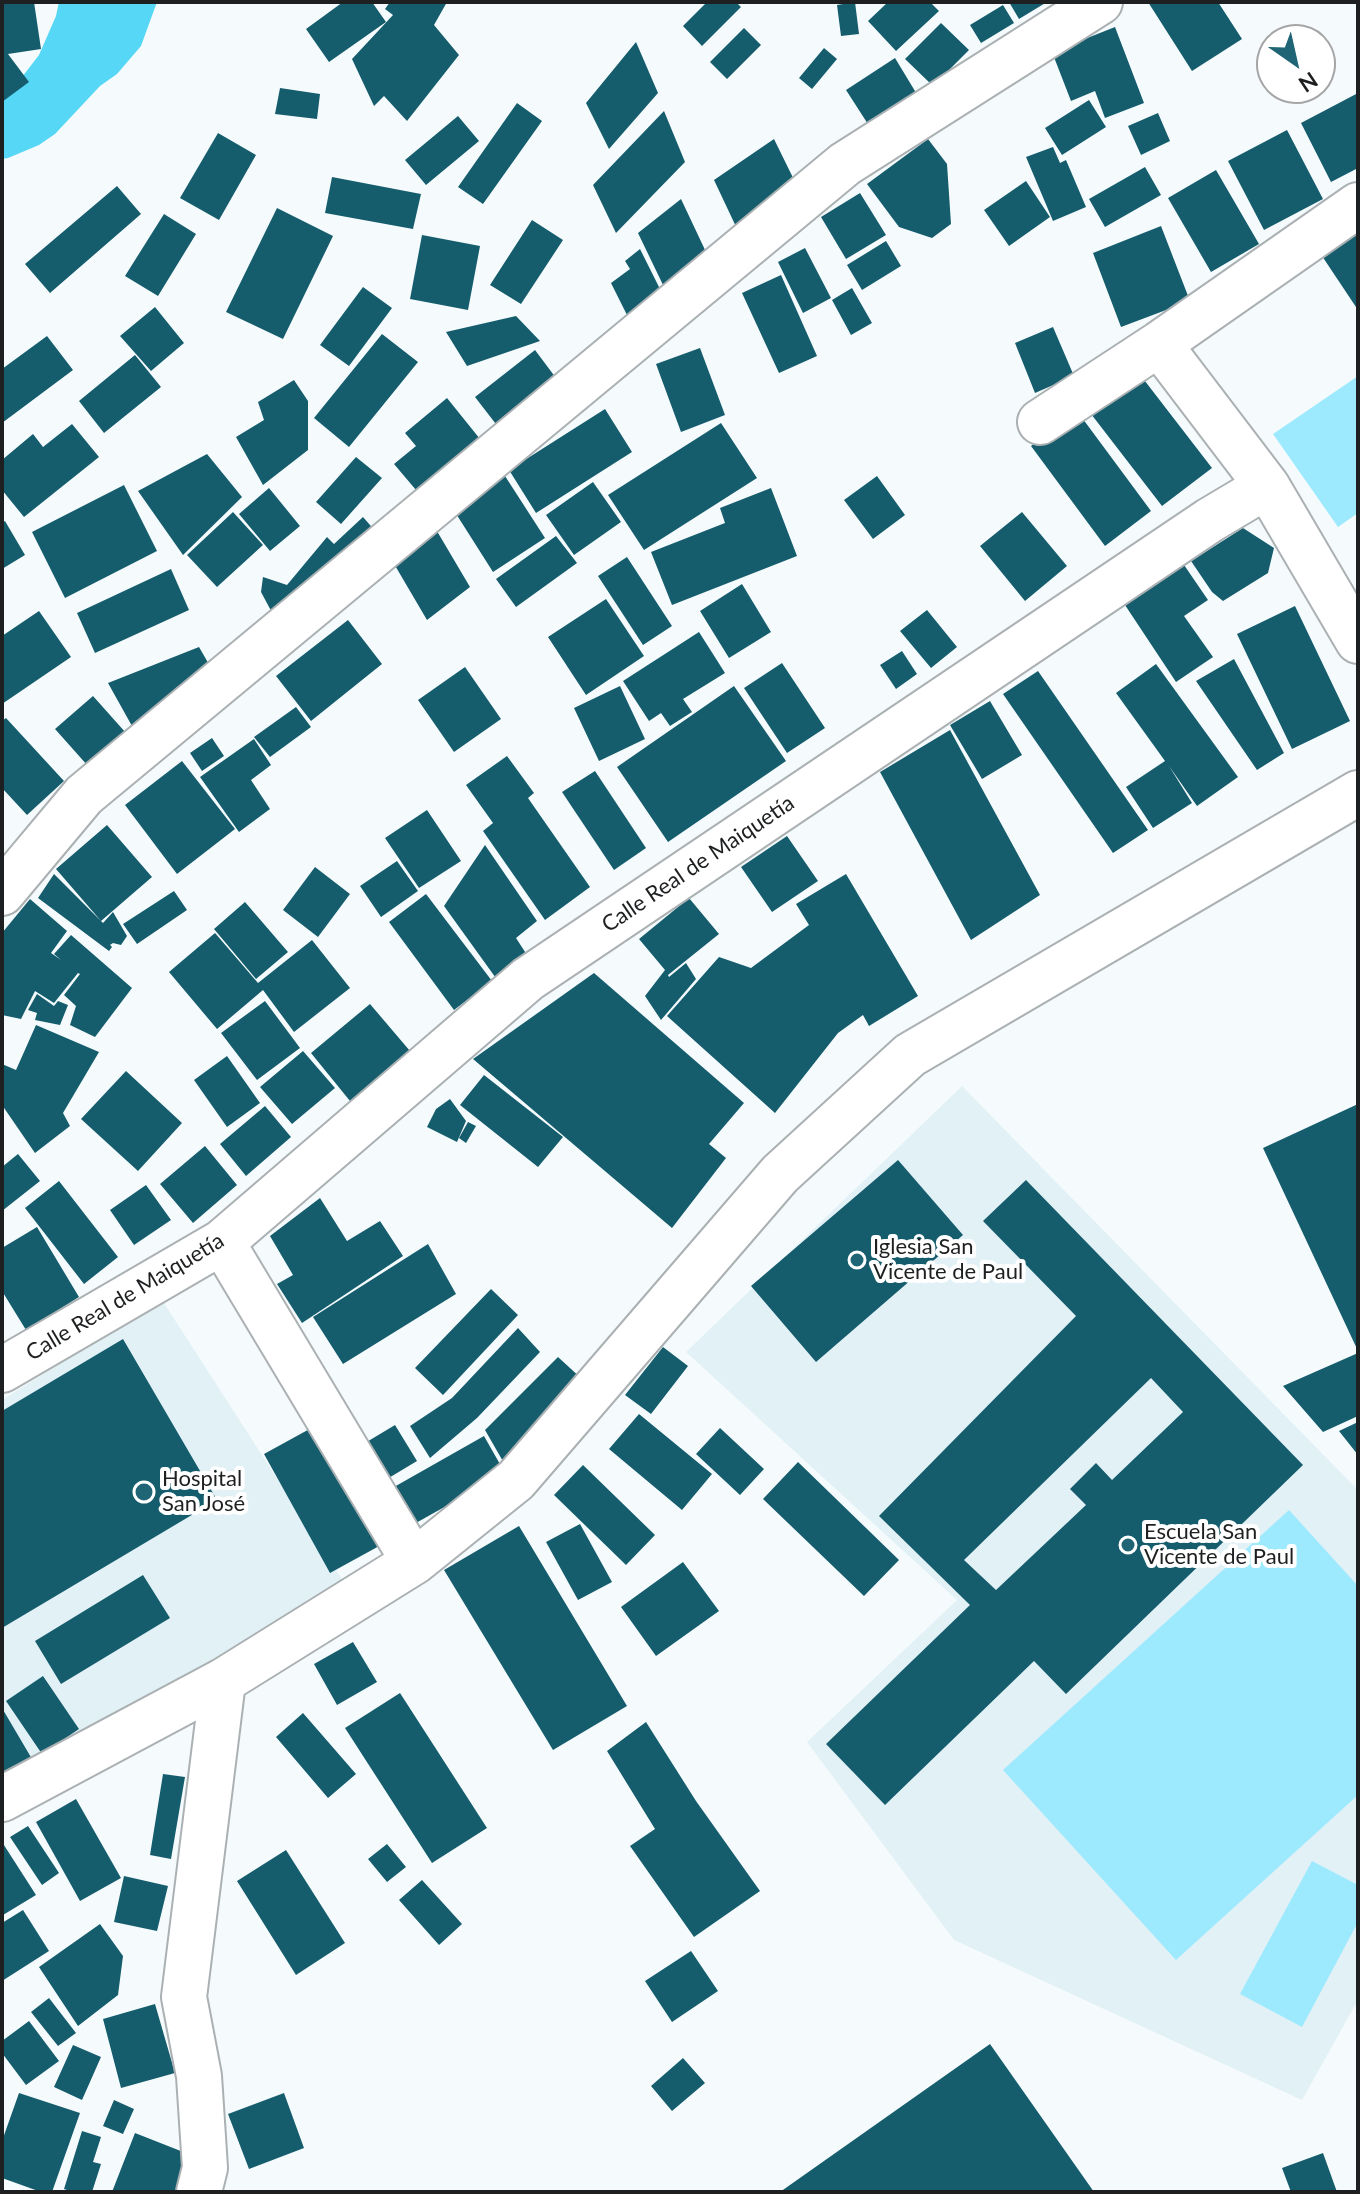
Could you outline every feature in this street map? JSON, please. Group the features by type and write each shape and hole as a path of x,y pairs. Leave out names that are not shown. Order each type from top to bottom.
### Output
{"street":[{"path":"2,893 84,795 845,164 1100,2"},
{"path":"1040,422 1159,344 1358,205"},
{"path":"1159,344 1267,486 1358,641"},
{"name":"Calle Real de Maiquetía","path":"2,1370 222,1242 528,979 1210,520 1267,486"},
{"path":"2,1799 223,1681 414,1562 516,1480 780,1174 910,1055 1358,793"},
{"path":"222,1242 414,1562"},
{"path":"199,2192 205,2168 200,2091 184,1997 223,1681"}],"shaded area":[{"path":"59,2 157,2 141,46 117,74 100,86 55,134 39,145 2,159 2,103 39,55"},
{"path":"1358,376 1358,513 1338,527 1273,434"},
{"name":"Escuela San Vicente de Paul","path":"962,1086 1358,1490 1358,2000 1302,2100 954,1940 807,1742 957,1600 686,1352"},
{"name":"Hospital San José","path":"162,1300 345,1584 2,1785 2,1400"},
{"path":"1289,1510 1358,1586 1358,1795 1176,1960 1003,1770"},
{"path":"1312,1861 1358,1885 1358,1922 1302,2027 1240,1994"}],"building":[{"path":"2,2 34,2 41,49 8,54 29,82 2,102"},
{"path":"343,2 372,2 386,22 329,62 306,29"},
{"path":"390,2 447,2 434,25 459,55 407,121 384,96 374,106 352,59 393,15 385,9"},
{"path":"707,2 736,2 741,7 702,46 683,26"},
{"path":"855,2 859,34 841,36 837,5"},
{"path":"888,2 930,2 939,11 896,51 868,21"},
{"path":"1009,2 1047,2 1019,19"},
{"path":"1148,2 1218,2 1242,39 1192,71"},
{"path":"1003,5 1014,23 981,43 970,25"},
{"path":"941,23 969,50 933,86 905,59"},
{"path":"1115,27 1144,103 1105,118 1095,91 1071,101 1052,52"},
{"path":"744,28 761,45 727,79 710,62"},
{"path":"636,42 658,93 609,149 586,103"},
{"path":"824,48 837,59 812,89 799,78"},
{"path":"895,58 918,96 875,135 846,90"},
{"path":"280,88 320,94 317,119 275,114"},
{"path":"1358,93 1358,168 1331,182 1301,123"},
{"path":"1089,100 1106,127 1062,155 1045,128"},
{"path":"517,103 542,121 483,204 458,187"},
{"path":"664,111 685,162 616,233 593,185"},
{"path":"1158,113 1170,141 1141,155 1128,126"},
{"path":"458,116 479,141 426,185 405,160"},
{"path":"1287,130 1323,199 1264,230 1228,161"},
{"path":"218,133 256,155 219,220 180,198"},
{"path":"774,139 800,192 739,233 714,180"},
{"path":"928,139 947,164 951,224 932,238 899,227 867,184"},
{"path":"1053,147 1060,163 1066,160 1086,207 1053,221 1026,157"},
{"path":"1145,167 1161,195 1105,227 1089,199"},
{"path":"1216,170 1259,244 1211,272 1168,198"},
{"path":"332,177 421,194 413,229 325,213"},
{"path":"1026,181 1050,217 1009,246 984,210"},
{"path":"117,186 141,214 50,293 25,264"},
{"path":"860,193 886,235 846,259 821,217"},
{"path":"681,199 706,252 664,287 638,233"},
{"path":"277,208 333,236 283,339 226,312"},
{"path":"164,214 196,234 158,296 125,276"},
{"path":"532,220 563,240 521,304 490,285"},
{"path":"1161,226 1190,301 1121,327 1093,253"},
{"path":"1356,233 1358,236 1358,310 1322,256"},
{"path":"422,235 480,246 468,310 410,299"},
{"path":"886,241 901,266 862,290 847,265"},
{"path":"805,248 831,298 803,313 778,262"},
{"path":"640,249 661,291 628,317 611,283 630,269 625,261"},
{"path":"781,275 817,356 779,373 742,293"},
{"path":"363,287 392,308 349,366 320,345"},
{"path":"852,288 872,323 851,335 832,300"},
{"path":"155,307 184,343 151,371 120,336"},
{"path":"516,316 540,341 467,366 446,332"},
{"path":"1053,327 1074,376 1035,393 1015,343"},
{"path":"382,334 418,362 349,447 314,418"},
{"path":"47,336 73,370 2,423 2,369"},
{"path":"700,348 725,415 681,432 656,364"},
{"path":"535,350 559,382 499,428 475,397"},
{"path":"135,355 161,387 104,433 79,401"},
{"path":"1138,372 1212,468 1162,506 1088,410"},
{"path":"294,380 308,401 308,450 263,485 236,437 264,420 258,402"},
{"path":"447,398 480,439 416,490 394,464 416,446 405,433"},
{"path":"605,409 632,452 536,513 509,470"},
{"path":"1077,411 1151,511 1105,546 1031,446"},
{"path":"721,423 757,478 644,550 608,495"},
{"path":"72,424 99,457 24,517 2,490 2,460 33,434 43,447"},
{"path":"207,454 242,497 183,555 138,491"},
{"path":"356,457 382,478 341,524 316,502"},
{"path":"505,476 545,538 493,572 453,509"},
{"path":"877,476 905,515 873,539 844,500"},
{"path":"593,482 621,522 574,555 546,515"},
{"path":"124,485 157,551 65,598 32,532"},
{"path":"269,488 300,526 270,551 239,514"},
{"path":"771,488 797,556 672,605 651,552 725,523 720,508"},
{"path":"233,512 263,545 217,587 187,555"},
{"path":"1022,512 1067,566 1025,601 980,546"},
{"path":"363,517 377,533 276,620 261,592 263,577 287,585 327,537 334,544"},
{"path":"5,521 25,555 2,569 2,523"},
{"path":"431,521 470,587 427,620 390,557"},
{"path":"1243,528 1274,548 1268,573 1223,601 1212,592 1191,561"},
{"path":"556,536 577,563 516,607 496,579"},
{"path":"627,557 672,626 643,645 598,576"},
{"path":"1182,562 1208,600 1184,616 1213,657 1176,682 1123,602"},
{"path":"171,569 189,610 95,653 77,613"},
{"path":"742,584 771,632 729,658 700,611"},
{"path":"606,599 644,656 586,695 548,637"},
{"path":"1295,606 1350,721 1292,749 1237,634"},
{"path":"927,610 957,647 931,668 900,631"},
{"path":"39,611 71,657 2,704 2,636"},
{"path":"348,620 382,664 311,721 276,676"},
{"path":"699,632 725,673 683,699 692,712 670,726 661,713 649,721 623,681"},
{"path":"199,647 214,673 137,735 108,683"},
{"path":"902,651 917,674 896,689 880,665"},
{"path":"1234,659 1284,753 1257,770 1196,681"},
{"path":"782,663 825,728 787,753 744,688"},
{"path":"1156,664 1238,777 1197,806 1169,766 1192,803 1153,828 1126,787 1165,761 1116,693"},
{"path":"465,667 501,719 454,752 418,700"},
{"path":"1038,671 1148,830 1113,853 1003,694"},
{"path":"620,686 645,739 599,761 574,708"},
{"path":"734,686 786,761 668,842 617,767"},
{"path":"93,696 126,733 88,766 55,729"},
{"path":"990,701 1022,755 982,779 950,725"},
{"path":"296,707 311,727 270,757 254,737"},
{"path":"6,718 64,781 27,815 2,788 2,721"},
{"path":"950,730 1040,895 971,940 880,772"},
{"path":"212,738 224,756 202,771 190,753"},
{"path":"254,739 271,765 251,780 270,809 239,832 200,777"},
{"path":"507,756 534,793 528,798 590,887 545,920 483,831 493,823 466,785"},
{"path":"182,761 235,829 177,874 125,805"},
{"path":"595,771 646,848 614,870 562,792"},
{"path":"427,810 461,861 419,888 385,838"},
{"path":"107,825 152,877 101,921 56,869"},
{"path":"787,836 818,881 772,912 741,867"},
{"path":"485,845 537,921 516,938 529,958 498,981 444,906"},
{"path":"397,861 418,891 381,917 360,886"},
{"path":"315,867 350,894 318,937 283,910"},
{"path":"54,874 103,923 113,912 127,936 121,945 113,943 109,951 38,898"},
{"path":"846,874 918,996 869,1026 863,1015 838,1033 775,1113 667,1016 719,957 751,968 809,925 796,904"},
{"path":"174,891 187,910 137,944 123,924"},
{"path":"426,894 492,981 454,1010 389,922"},
{"path":"689,898 719,934 668,975 686,963 696,979 661,1020 645,996 665,970 639,939"},
{"path":"30,899 67,931 51,953 61,960 54,954 71,935 132,988 95,1037 70,1025 76,1006 64,995 78,973 54,1003 35,991 21,1019 2,1015 2,933"},
{"path":"245,902 288,952 256,979 214,929"},
{"path":"215,933 258,983 312,940 350,988 294,1032 263,990 217,1029 169,972"},
{"path":"594,973 744,1103 709,1144 726,1158 672,1228 473,1059"},
{"path":"37,994 54,1006 58,1001 68,1005 60,1025 35,1020 37,1013 28,1010"},
{"path":"265,1001 300,1048 257,1080 221,1033"},
{"path":"370,1004 410,1051 350,1101 311,1053"},
{"path":"36,1025 99,1052 63,1113 70,1126 35,1153 2,1105 2,1064 16,1070"},
{"path":"303,1051 335,1088 292,1124 260,1087"},
{"path":"227,1056 260,1103 227,1127 194,1080"},
{"path":"126,1071 182,1123 138,1171 81,1119"},
{"path":"484,1075 563,1137 538,1167 460,1105"},
{"path":"450,1099 466,1121 457,1142 427,1127 436,1109"},
{"path":"1358,1104 1358,1351 1263,1148"},
{"path":"265,1106 291,1137 246,1176 220,1144"},
{"path":"468,1122 476,1126 466,1143 459,1138"},
{"path":"205,1146 237,1185 193,1223 160,1184"},
{"path":"18,1154 40,1181 2,1211 2,1167"},
{"name":"Iglesia San Vicente de Paul","path":"898,1160 963,1235 816,1362 751,1286"},
{"path":"1026,1180 1303,1465 1066,1694 1034,1661 885,1805 826,1744 970,1605 879,1516 1076,1316 983,1221","holes":["1151,1378 1183,1412 1112,1480 1096,1463 1070,1489 1086,1505 996,1590 964,1560"]},
{"path":"59,1181 118,1257 84,1284 25,1208"},
{"path":"146,1185 171,1220 134,1245 110,1210"},
{"path":"320,1198 347,1241 380,1221 403,1256 302,1323 277,1284 293,1275 270,1236"},
{"path":"37,1227 79,1297 26,1330 2,1291 2,1248"},
{"path":"428,1244 456,1294 343,1364 313,1317"},
{"path":"491,1289 518,1315 443,1395 415,1368"},
{"path":"518,1328 540,1352 477,1418 430,1458 410,1426 452,1398"},
{"path":"123,1339 217,1500 2,1628 2,1411"},
{"path":"663,1347 688,1366 651,1414 625,1395"},
{"path":"1358,1353 1358,1416 1323,1432 1283,1386"},
{"path":"558,1357 582,1379 508,1470 485,1430"},
{"path":"639,1414 712,1474 682,1510 609,1449"},
{"path":"1358,1422 1358,1455 1339,1431"},
{"path":"395,1425 417,1461 382,1482 360,1446"},
{"path":"315,1426 381,1545 330,1573 264,1454"},
{"path":"720,1428 764,1469 740,1495 696,1454"},
{"path":"484,1436 505,1473 407,1528 387,1491"},
{"path":"798,1462 899,1560 864,1596 763,1499"},
{"path":"583,1465 655,1535 626,1565 554,1495"},
{"path":"580,1524 612,1582 578,1600 546,1542"},
{"path":"519,1526 627,1706 553,1750 444,1570"},
{"path":"683,1562 719,1611 656,1656 621,1607"},
{"path":"143,1575 170,1618 61,1684 35,1641"},
{"path":"353,1642 377,1682 337,1705 314,1664"},
{"path":"43,1676 79,1729 42,1754 6,1701"},
{"path":"400,1693 487,1828 432,1863 345,1728"},
{"path":"2,1708 32,1759 2,1777"},
{"path":"303,1713 356,1774 328,1798 276,1737"},
{"path":"646,1722 696,1801 760,1891 694,1937 630,1846 655,1829 607,1751"},
{"path":"163,1774 185,1777 171,1859 150,1855"},
{"path":"76,1799 121,1878 80,1901 36,1822"},
{"path":"28,1826 59,1873 42,1885 10,1837"},
{"path":"2,1842 36,1895 3,1915 2,1912"},
{"path":"387,1844 406,1867 387,1882 368,1859"},
{"path":"286,1850 345,1943 296,1975 237,1881"},
{"path":"124,1876 168,1886 157,1931 114,1922"},
{"path":"422,1880 462,1924 439,1945 399,1900"},
{"path":"23,1910 49,1951 2,1981 2,1923"},
{"path":"100,1924 123,1956 118,1995 78,2026 39,1967"},
{"path":"691,1951 718,1991 672,2022 645,1981"},
{"path":"49,1998 76,2033 58,2046 31,2012"},
{"path":"155,2004 175,2073 121,2088 103,2019"},
{"path":"29,2021 59,2061 26,2085 2,2053 2,2041"},
{"path":"990,2044 1094,2192 780,2192"},
{"path":"73,2045 101,2057 82,2100 54,2087"},
{"path":"683,2058 705,2083 672,2111 651,2086"},
{"path":"19,2093 80,2113 52,2192 41,2192 2,2178 2,2141"},
{"path":"284,2093 304,2148 249,2169 228,2114"},
{"path":"114,2100 134,2109 123,2134 103,2126"},
{"path":"82,2131 101,2137 93,2162 101,2164 92,2192 64,2189"},
{"path":"135,2133 196,2157 182,2192 112,2192"},
{"path":"1323,2153 1337,2192 1291,2192 1282,2168"}],"place":[{"name":"Iglesia San Vicente de Paul","path":"857,1260"},
{"name":"Hospital San José","path":"144,1492"},
{"name":"Escuela San Vicente de Paul","path":"1128,1545"}]}
